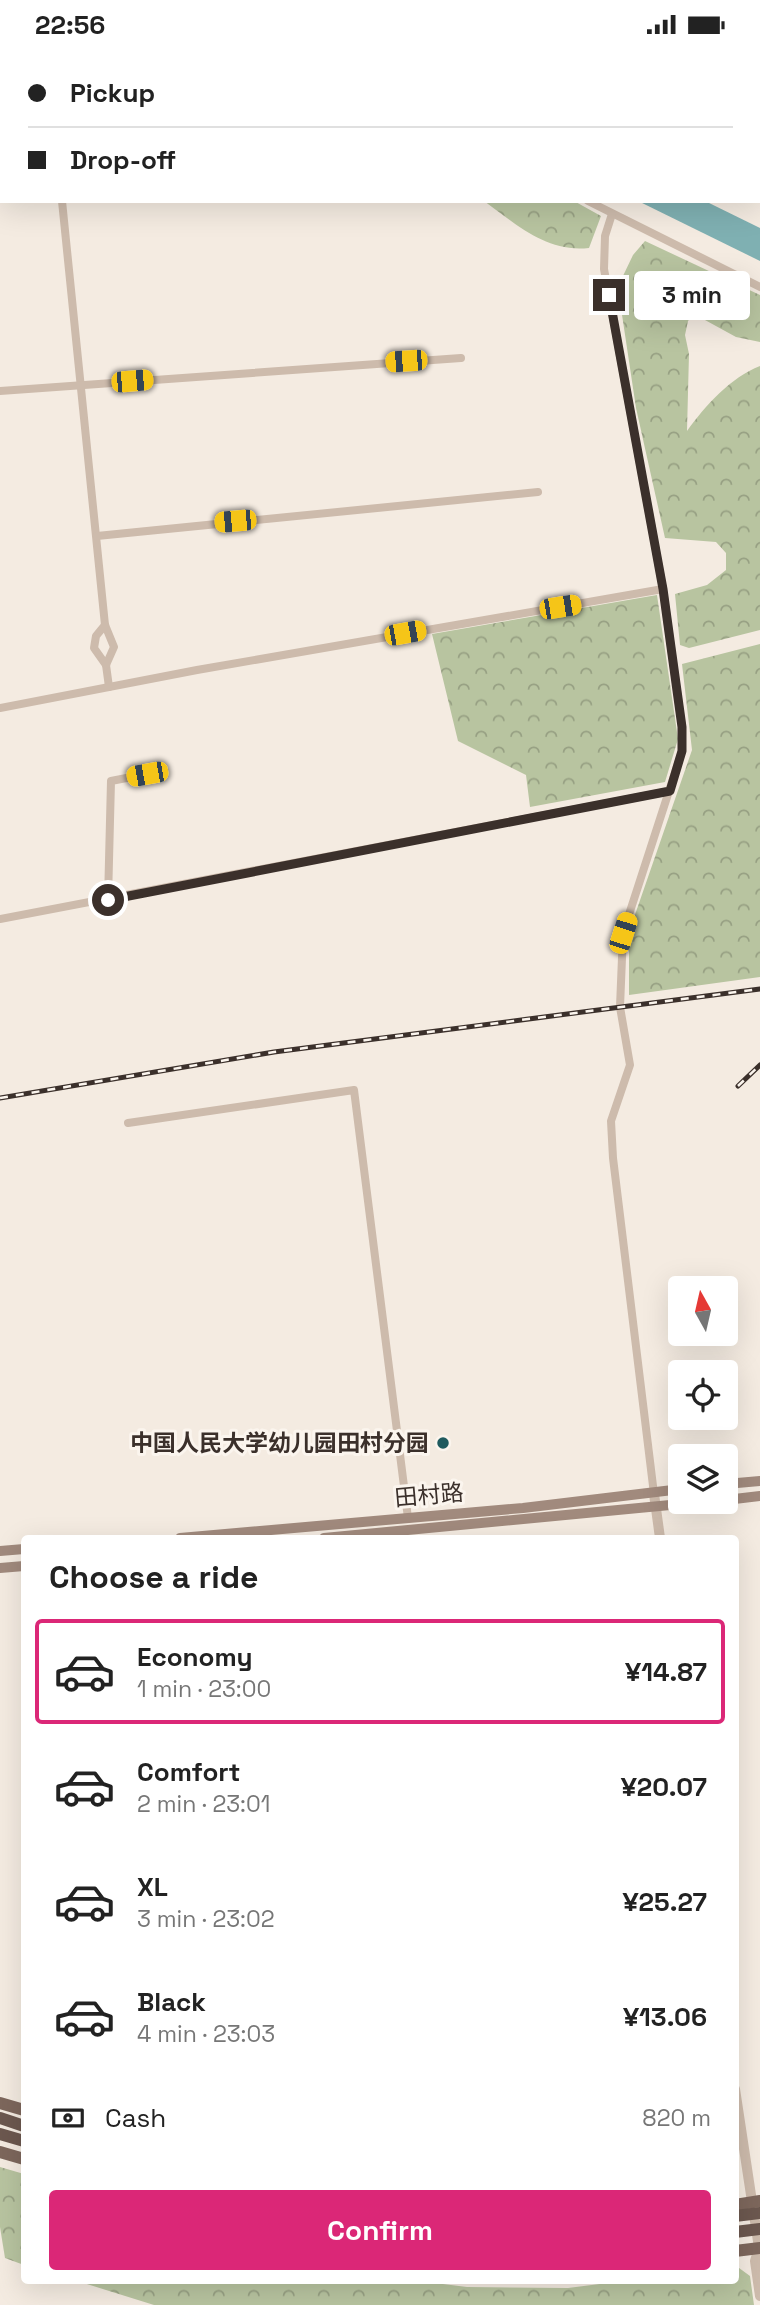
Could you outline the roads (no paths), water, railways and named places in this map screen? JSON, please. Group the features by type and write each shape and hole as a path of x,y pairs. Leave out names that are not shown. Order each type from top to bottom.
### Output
{"highway":[{"path":"0,2118 21,2125"},
{"path":"0,2134 21,2140"},
{"path":"739,2214 757,2206"},
{"path":"739,2232 760,2229"}],"main road":[{"path":"738,1483 760,1481"},
{"name":"田村路","path":"214,1535 668,1491"},
{"path":"738,1499 760,1496"},
{"name":"田村路","path":"357,1535 668,1506"},
{"path":"0,1551 21,1549"},
{"path":"0,1568 21,1566"},
{"path":"0,2103 21,2109"},
{"path":"0,2152 21,2158"},
{"path":"739,2205 757,2206"},
{"path":"739,2251 760,2249"}],"street":[{"path":"62,203 105,625 114,647 106,665"},
{"path":"592,203 760,287"},
{"path":"612,214 605,236 604,269 663,589 682,727 682,751 623,933 620,1007 630,1065 611,1121 612,1158 660,1535"},
{"path":"0,391 461,358"},
{"path":"97,536 538,492"},
{"path":"0,708 663,589"},
{"path":"105,625 96,636 94,648 106,665 109,687"},
{"path":"108,900 111,781 147,774"},
{"path":"0,919 670,791"},
{"path":"128,1123 354,1090 408,1518"},
{"path":"739,2110 757,2206 760,2249 755,2261 760,2296"}],"water":[{"path":"642,203 709,203 760,228 760,261"}],"railway":[{"path":"0,1098 274,1052 760,989"},
{"path":"738,1086 760,1065"}],"place":[{"name":"中国人民大学幼儿园田村分园","path":"443,1443"}]}
